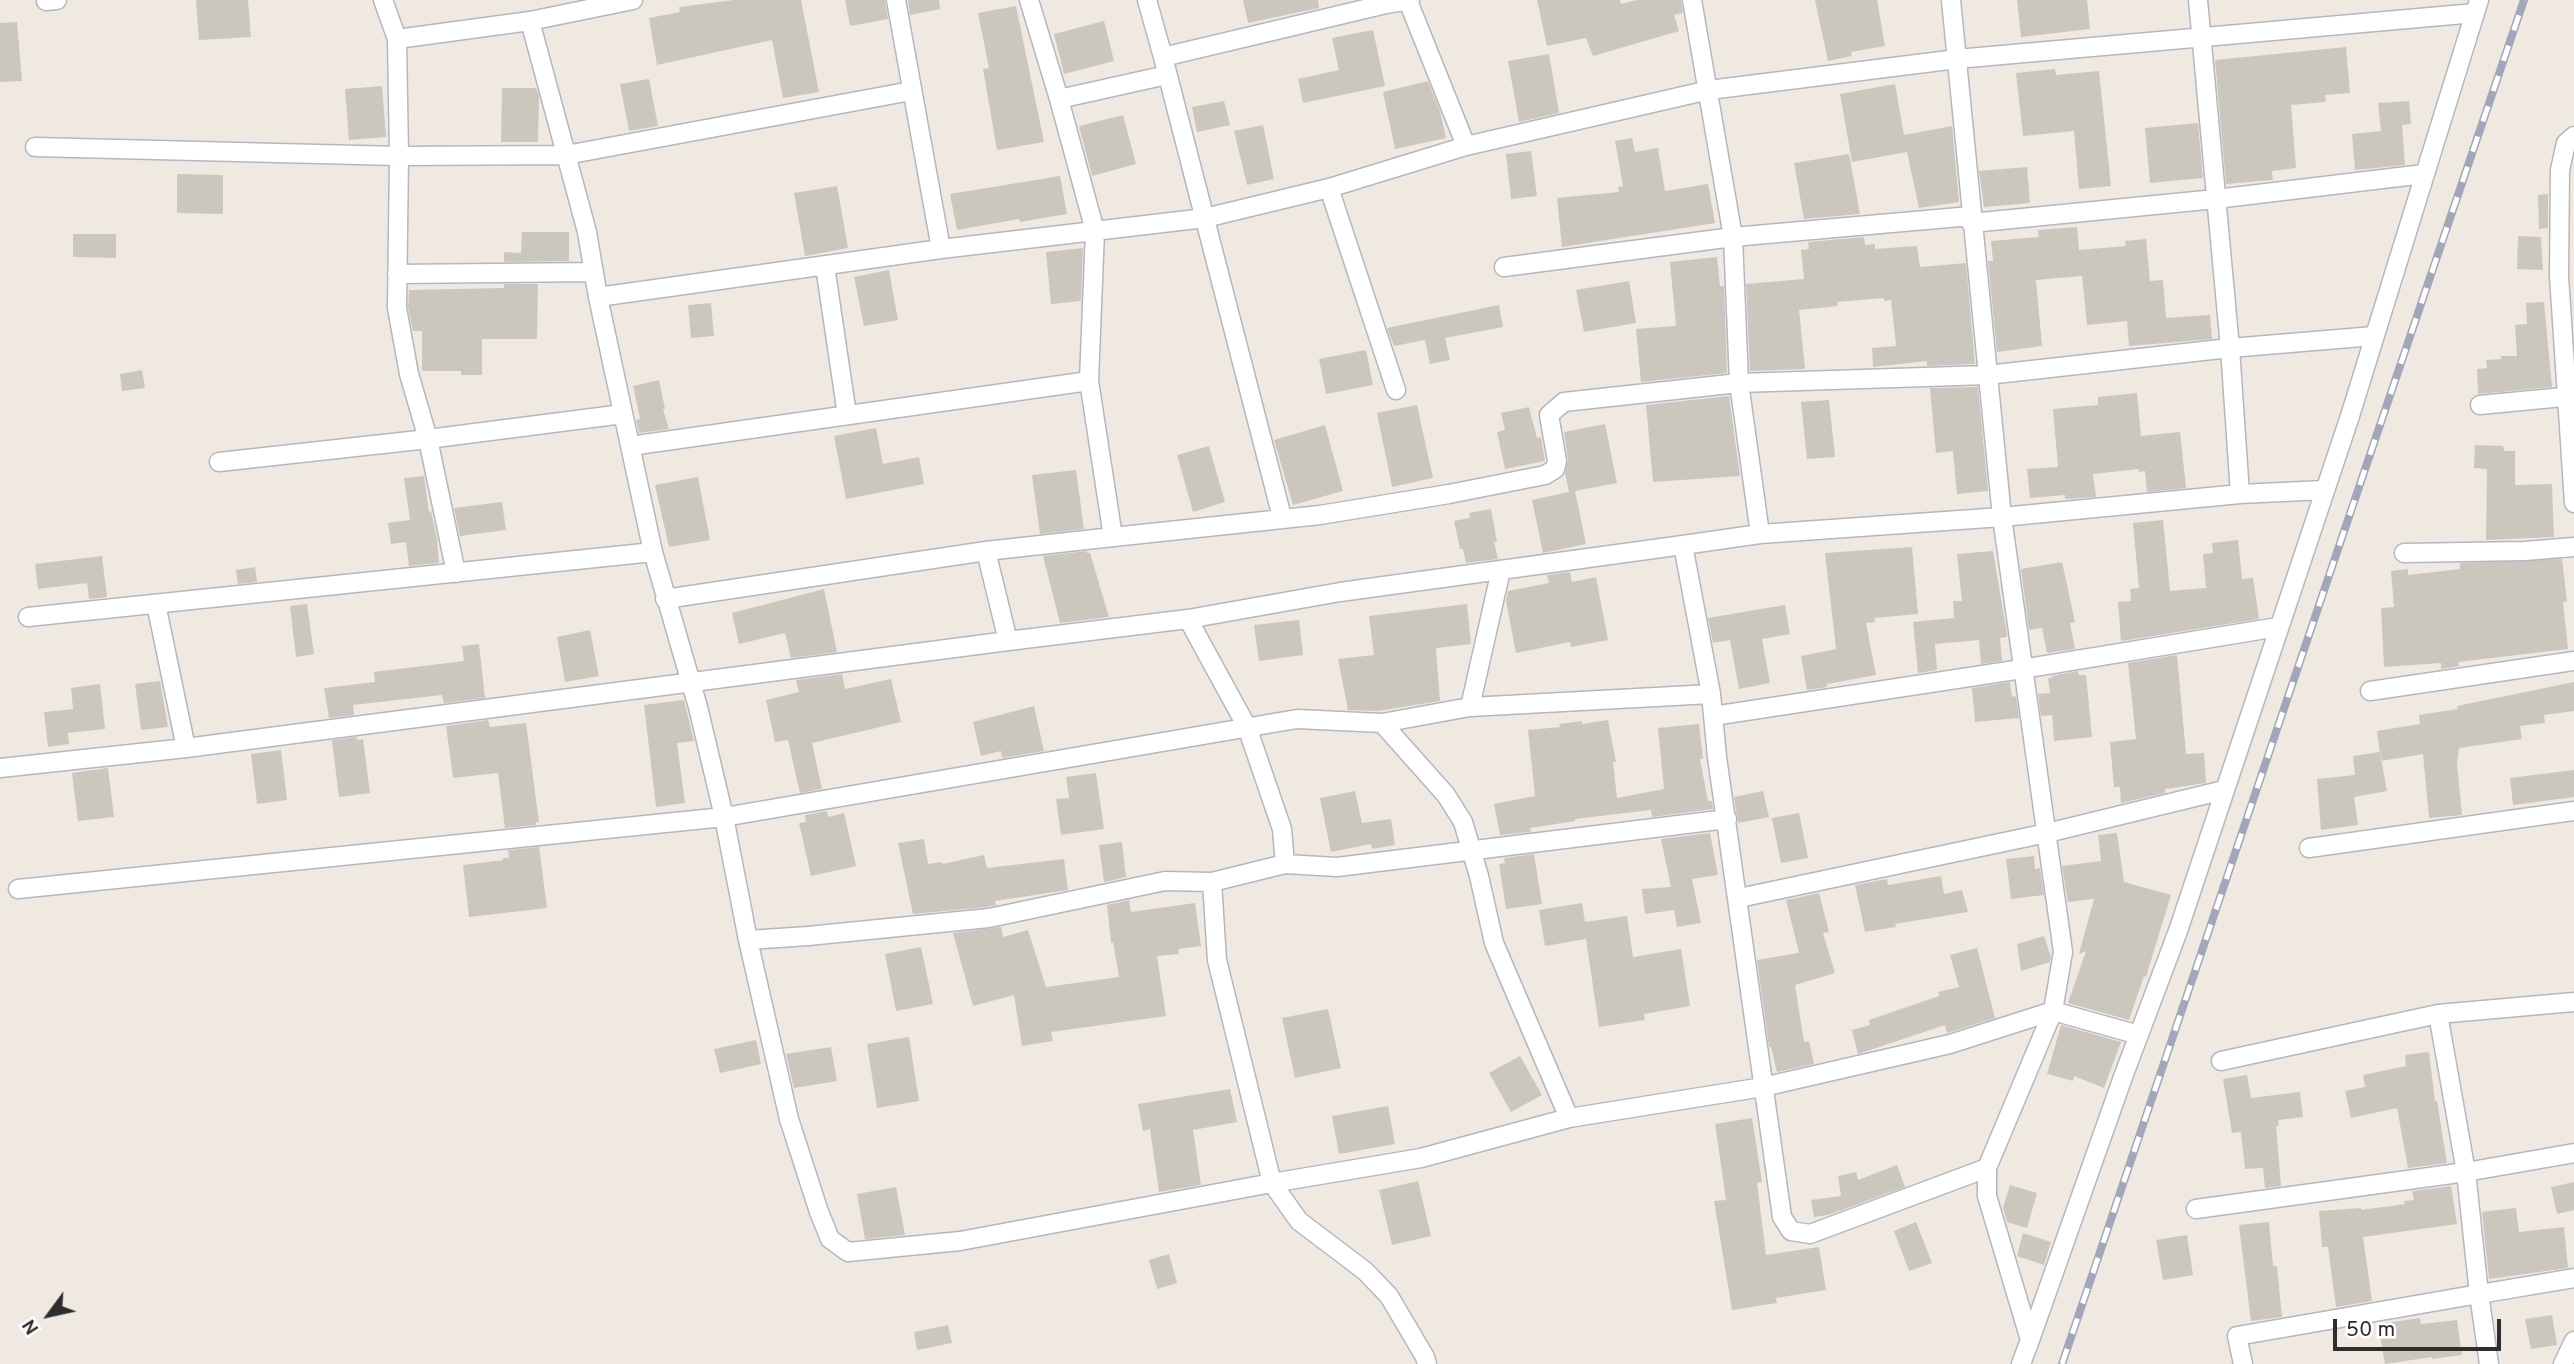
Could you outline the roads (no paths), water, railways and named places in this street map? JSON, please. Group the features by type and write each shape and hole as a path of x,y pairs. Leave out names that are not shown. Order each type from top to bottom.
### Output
{"street":[{"path":"383,0 397,39 397,308 409,374 428,439 456,573"},
{"path":"397,39 530,21 633,0"},
{"path":"896,0 941,249"},
{"path":"1029,0 1095,231 1089,381 1113,537"},
{"path":"1147,0 1282,517"},
{"path":"1163,57 1409,0 1466,146"},
{"path":"1692,0 1733,237 1739,383 1760,534"},
{"path":"1951,0 2002,517 2063,952 2053,1011 1987,1168 1987,1196 2030,1340"},
{"path":"2198,0 2230,348 2240,494"},
{"path":"598,298 941,249 1205,218 1329,188 1466,146 1709,90 1957,59 2202,37 2477,6 2374,336 2178,931 2021,1364"},
{"path":"530,21 587,232 598,298 653,552 698,708 789,1119 830,1239 848,1252 960,1241 1421,1158 1569,1118 1763,1087 1950,1044 2053,1011 2139,1035"},
{"path":"1059,99 1167,75"},
{"path":"35,147 399,156 566,155 911,91"},
{"path":"2574,136 2566,143 2560,170 2567,276 2574,503"},
{"path":"1504,267 1733,237 2216,199 2424,174"},
{"path":"1329,188 1396,390"},
{"path":"825,266 847,415"},
{"path":"397,274 594,272"},
{"path":"665,599 986,551 1320,515 1545,475 1555,470 1557,461 1549,415 1564,401 1739,383 1987,375 2230,348 2374,336"},
{"path":"630,446 1089,381"},
{"path":"2480,405 2571,397"},
{"path":"219,462 623,414"},
{"path":"0,768 186,748 1188,619 1340,592 1760,534 2002,517 2240,494 2324,490"},
{"path":"1683,545 1711,694 1782,1217 1791,1231 1810,1234 1987,1168"},
{"path":"2404,553 2525,551 2574,547"},
{"path":"986,551 1008,642"},
{"path":"28,617 653,552"},
{"path":"1470,707 1500,570"},
{"path":"156,604 186,748"},
{"path":"1188,619 1247,727 1282,829 1285,864"},
{"path":"1713,716 2278,627"},
{"path":"2370,691 2574,661"},
{"path":"18,889 724,817 1297,719 1382,723 1470,707 1711,694"},
{"path":"1382,723 1446,795 1463,822 1494,943 1569,1118"},
{"path":"1738,898 2047,833 2224,790"},
{"path":"2309,848 2574,811"},
{"path":"748,940 989,918 1165,881 1212,882 1285,864 1337,867 1727,819"},
{"path":"1212,882 1217,960 1272,1183 1299,1221 1365,1271 1389,1296 1427,1364"},
{"path":"2221,1061 2438,1014 2574,1002"},
{"path":"2438,1014 2466,1172 2489,1364"},
{"path":"2196,1209 2466,1172 2574,1153"},
{"path":"2243,1364 2237,1336 2574,1278"},
{"path":"2563,1364 2574,1341"}],"railway":[{"path":"2062,1364 2524,0"}]}
